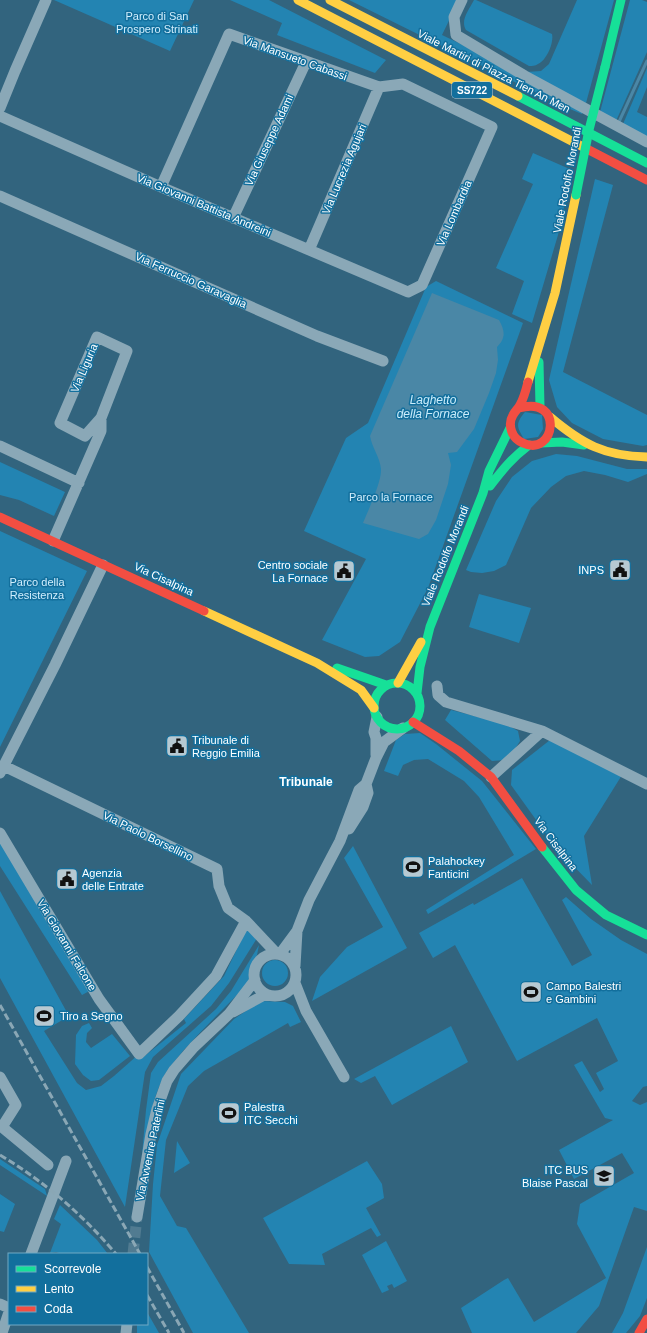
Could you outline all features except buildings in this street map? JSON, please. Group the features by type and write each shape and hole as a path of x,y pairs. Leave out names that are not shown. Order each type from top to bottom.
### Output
{"main road":[{"name":"SS722","path":"298,0 647,180"},
{"name":"Viale Martiri di Piazza Tien An Men","path":"330,0 647,163"},
{"name":"Viale Rodolfo Morandi","path":"398,683 430,626 483,493 489,471 510,428 513,415 519,408 526,389 550,308 570,229 589,130 621,0"},
{"path":"615,146 647,155"},
{"name":"Viale Rodolfo Morandi","path":"540,341 538,374 540,407"},
{"path":"519,408 527,405 540,407 564,430 586,445 614,454 647,457"},
{"path":"541,443 551,429 550,417"},
{"path":"510,428 518,441 529,445"},
{"name":"Viale Rodolfo Morandi","path":"483,493 504,467 529,445 562,442 586,445"},
{"name":"Via Cisalpina","path":"0,517 318,663 386,685"},
{"name":"Viale Rodolfo Morandi","path":"417,693 420,667 430,626"},
{"name":"Via Cisalpina","path":"318,663 361,690 382,723 388,727 403,728"},
{"path":"376,712 377,695 386,685 398,683 405,684 412,688 417,693 423,712 414,722 403,728"},
{"name":"Via Cisalpina","path":"414,722 459,751 491,777 545,851 576,890 606,915 647,935"},
{"name":"Via Cisalpina","path":"435,725 459,751"},
{"path":"639,1333 647,1319"}],"street":[{"path":"0,108 46,0"},
{"path":"462,0 454,17 456,35 525,76 647,142"},
{"name":"Via Mansueto Cabassi","path":"161,187 229,34 379,87 404,84 492,127"},
{"name":"Via Giuseppe Adami","path":"233,218 306,62"},
{"name":"Via Lucrezia Agujari","path":"308,250 379,87"},
{"name":"Via Giovanni Battista Andreini","path":"0,116 161,187 408,292"},
{"name":"Via Lombardia","path":"408,292 422,285 492,127"},
{"name":"Via Ferruccio Garavaglia","path":"0,196 317,336 383,361"},
{"name":"Via Liguria","path":"53,541 101,431 101,418 127,351 97,337 60,424 85,436 101,418"},
{"path":"0,446 79,483"},
{"path":"2,770 55,665 102,565"},
{"path":"437,686 438,695 446,702 542,731 647,784"},
{"path":"376,712 374,732 376,738 376,758"},
{"path":"306,1011 286,993 295,983 297,974 295,966 297,931 309,900 340,841 363,807 368,793 366,784 384,742 403,728"},
{"path":"491,777 542,731"},
{"name":"Via Paolo Borsellino","path":"2,770 217,869 220,886 228,908 246,921 278,954"},
{"name":"Via Giovanni Falcone","path":"0,833 99,999 139,1054 179,1016 216,976 246,921"},
{"path":"278,954 297,931"},
{"path":"261,937 265,956 278,954 288,957 295,966"},
{"name":"Via Avvenire Paterlini","path":"137,1217 151,1134 157,1109 167,1081 174,1070 194,1047 229,1014 255,980 254,972 256,966 265,956"},
{"path":"255,980 260,990 266,994"},
{"path":"295,983 306,1011 344,1077"},
{"name":"Via Avvenire Paterlini","path":"229,1014 266,994 277,996 286,993"},
{"path":"0,1077 16,1105 2,1127 48,1165"},
{"path":"31,1253 66,1161"},
{"path":"2,1333 8,1315"}],"green space":[{"name":"Parco di San Prospero Strinati","path":"54,0 194,0 170,51"},
{"name":"Parco di San Prospero Strinati","path":"230,0 269,0 386,60 375,73 277,35 282,23"},
{"path":"349,0 459,0 442,35 467,47 583,111 582,114 565,107"},
{"path":"474,0 552,34 551,46 544,59 537,65 529,66 466,30 464,22"},
{"path":"577,0 614,0 586,103 560,91 526,72 541,71 549,64"},
{"path":"630,0 642,0 647,2 647,52 616,121 600,112"},
{"path":"647,68 647,87 637,112 647,117 647,138 623,124"},
{"path":"533,153 572,170 558,235 532,323 512,314 524,281 496,268 533,184 522,179"},
{"path":"595,179 613,185 563,372 647,415 647,445 643,446 603,439 572,423 557,407 549,380"},
{"name":"Parco la Fornace","path":"436,281 523,323 428,588 400,642 379,656 365,657 322,640 366,559 304,531 346,438 368,423 426,287"},
{"path":"525,412 542,415 543,429 538,437 524,439 518,423"},
{"path":"556,454 577,456 627,469 647,469 647,474 628,482 605,475 584,471 566,476 551,487 531,508 506,565 494,571 482,573 466,570 496,501 512,477 532,461"},
{"path":"0,462 65,492 54,516 19,500 0,495"},
{"name":"Parco della Resistenza","path":"0,531 87,571 0,747"},
{"path":"479,594 531,608 519,643 469,627"},
{"path":"451,710 506,724 518,731 520,741 513,752 505,760 492,761 445,720"},
{"path":"420,733 482,781 536,849 428,914 426,910 514,855 479,797 464,781 428,759 414,760 403,765 398,776 384,771 396,740 405,734"},
{"path":"550,740 622,775 584,836 592,885 557,849 511,785 512,770"},
{"path":"0,833 93,989 82,995 0,866"},
{"path":"353,846 407,948 312,1001 320,977 347,947 383,927 344,858"},
{"path":"522,878 572,966 592,955 562,900 566,897 591,919 621,940 647,954 647,1086 643,1087 632,1101 640,1105 647,1102 647,1211 634,1207 599,1306 576,1333 472,1333 461,1308 508,1278 534,1322 606,1278 577,1224 580,1204 634,1173 622,1153 574,1179 559,1150 613,1120 605,1118 574,1065 582,1061 600,1092 604,1089 596,1073 618,1061 597,1018 517,1061 455,945 433,958 419,933 473,903 474,905"},
{"path":"0,891 69,1016 44,1031 77,1083 86,1090 101,1086 139,1054 142,1058 186,1023 184,1019 224,976 249,924 259,935 229,983 211,1006 153,1057 145,1072 125,1207 0,978"},
{"path":"259,945 257,955 252,965 250,979 245,987 183,1051 165,1074 153,1106 142,1155 151,1073 158,1062 216,1009 231,991"},
{"path":"275,960 285,963 288,973 285,983 275,986 265,983 262,973 265,963"},
{"path":"261,1001 285,1002 293,1006 301,1022 290,1027 288,1023 204,1071 188,1086 166,1140 160,1196 177,1226 186,1228 249,1333 193,1333 149,1252 157,1145 181,1074 234,1019"},
{"path":"89,1023 92,1028 87,1033 86,1042 91,1048 112,1034 130,1056 99,1080 91,1081 83,1075 75,1064 76,1035 82,1026"},
{"path":"451,1026 468,1062 392,1105 375,1076 361,1083 354,1079"},
{"path":"177,1141 190,1163 174,1173"},
{"path":"0,1159 45,1189 47,1196 0,1165"},
{"path":"367,1161 382,1184 384,1198 366,1208 381,1235 377,1237 371,1228 322,1254 325,1265 289,1264 263,1218"},
{"path":"0,1194 15,1204 4,1232 0,1231"},
{"path":"60,1205 97,1240 107,1253 50,1253 61,1224 54,1219"},
{"path":"386,1241 407,1281 394,1288 392,1284 387,1286 389,1290 382,1293 362,1255"},
{"path":"647,1247 647,1298 640,1316 626,1333 612,1333 623,1313"},
{"path":"148,1314 159,1333 137,1333 137,1325 148,1325"}],"water":[{"name":"Laghetto della Fornace","path":"432,293 499,320 504,334 502,341 497,347 498,360 496,373 489,393 474,429 457,452 448,453 451,465 448,484 436,520 428,534 419,539 363,523 381,474 378,456 372,445 370,436"}],"waterway":[{"path":"618,124 647,61"}],"tunnel":[{"path":"133,1253 137,1217"}],"railway":[{"path":"0,1005 139,1253"},
{"path":"0,1155 17,1165 48,1188 90,1225 115,1253"},
{"path":"148,1269 184,1333"},
{"path":"148,1297 169,1333"}],"traffic: fast":[{"path":"605,67 621,0"},
{"path":"576,195 589,130 605,67"},
{"path":"518,96 647,163"},
{"path":"539,362 540,407"},
{"path":"417,693 420,667 430,627 483,493 489,471 510,428"},
{"path":"541,443 562,442 584,445"},
{"path":"490,486 508,464 529,445"},
{"path":"337,668 386,685"},
{"path":"397,683 410,687 416,693 420,706 416,719 410,725 397,729 384,725 378,719 374,706 378,693 384,687 397,683"},
{"path":"542,847 576,890 606,915 647,935"}],"traffic: slow":[{"path":"298,0 587,149"},
{"path":"330,0 518,96"},
{"path":"528,382 555,293 576,195"},
{"path":"550,417 583,441 594,447 618,454 647,457"},
{"path":"204,611 317,663 361,690 374,708"},
{"path":"398,683 421,642"}],"traffic: jam":[{"path":"587,149 647,180"},
{"path":"519,408 534,406 544,410 549,417 550,426 548,435 542,442 534,445 519,441 513,435 510,423 525,394 528,382"},
{"path":"0,517 204,611"},
{"path":"413,722 459,751 491,777 542,847"},
{"path":"639,1333 647,1319"}],"place":[{"name":"INPS","path":"620,570"},
{"name":"Centro sociale La Fornace","path":"344,571"},
{"name":"Tribunale di Reggio Emilia","path":"177,746"},
{"name":"Palahockey Fanticini","path":"413,867"},
{"name":"Agenzia delle Entrate","path":"67,879"},
{"name":"Campo Balestri e Gambini","path":"531,992"},
{"name":"Tiro a Segno","path":"44,1016"},
{"name":"Palestra ITC Secchi","path":"229,1113"},
{"name":"ITC BUS Blaise Pascal","path":"604,1176"}],"district":[{"name":"Tribunale","path":"306,782"}]}
